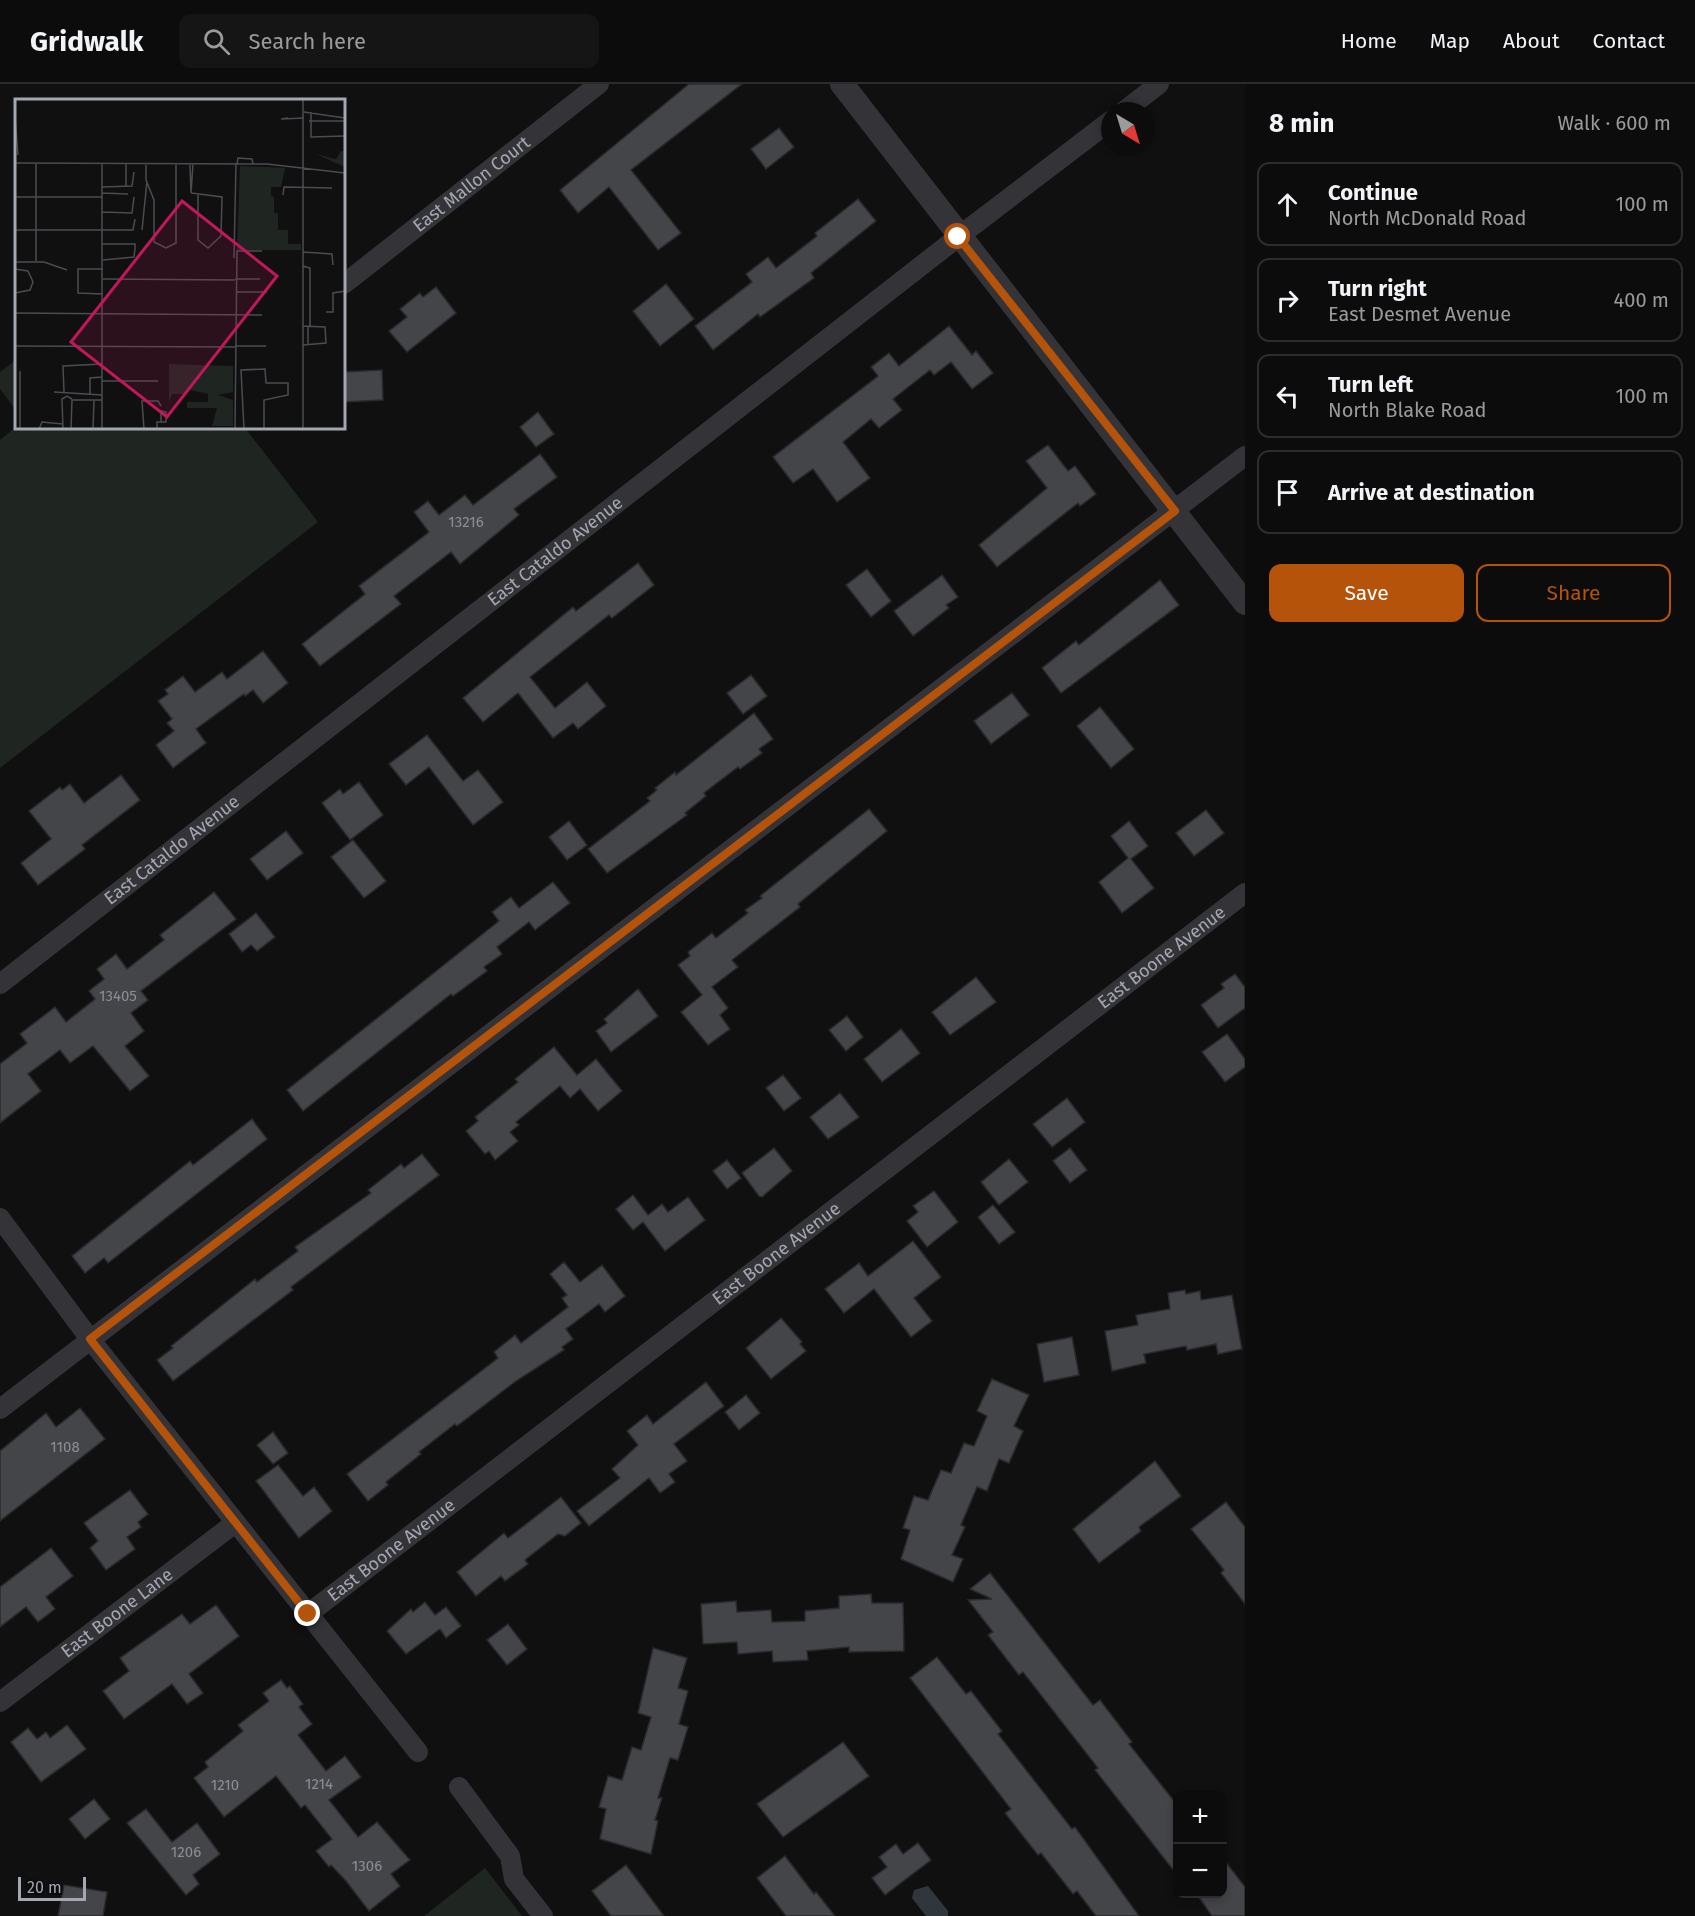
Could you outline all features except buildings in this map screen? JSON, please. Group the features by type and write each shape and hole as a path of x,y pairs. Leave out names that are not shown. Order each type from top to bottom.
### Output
{"street":[{"name":"East Mallon Court","path":"345,283 599,84"},
{"path":"842,84 958,237 1245,603"},
{"path":"1136,102 1159,84"},
{"name":"East Cataldo Avenue","path":"0,984 958,237 1101,129"},
{"path":"0,1409 1245,456"},
{"name":"East Boone Avenue","path":"308,1614 1245,893"},
{"path":"0,1218 90,1339 418,1752"},
{"name":"East Boone Lane","path":"0,1702 235,1523"},
{"path":"459,1787 510,1856 514,1879 543,1916"}],"shaded area":[{"path":"15,361 15,409 0,389 0,372"},
{"path":"15,428 246,429 318,522 0,768 0,440"},
{"path":"485,1868 522,1916 424,1916"},
{"path":"928,1886 948,1911 948,1916 926,1916 912,1898 914,1890"}],"route":[{"path":"308,1614 90,1339 1175,511 958,237"}]}
